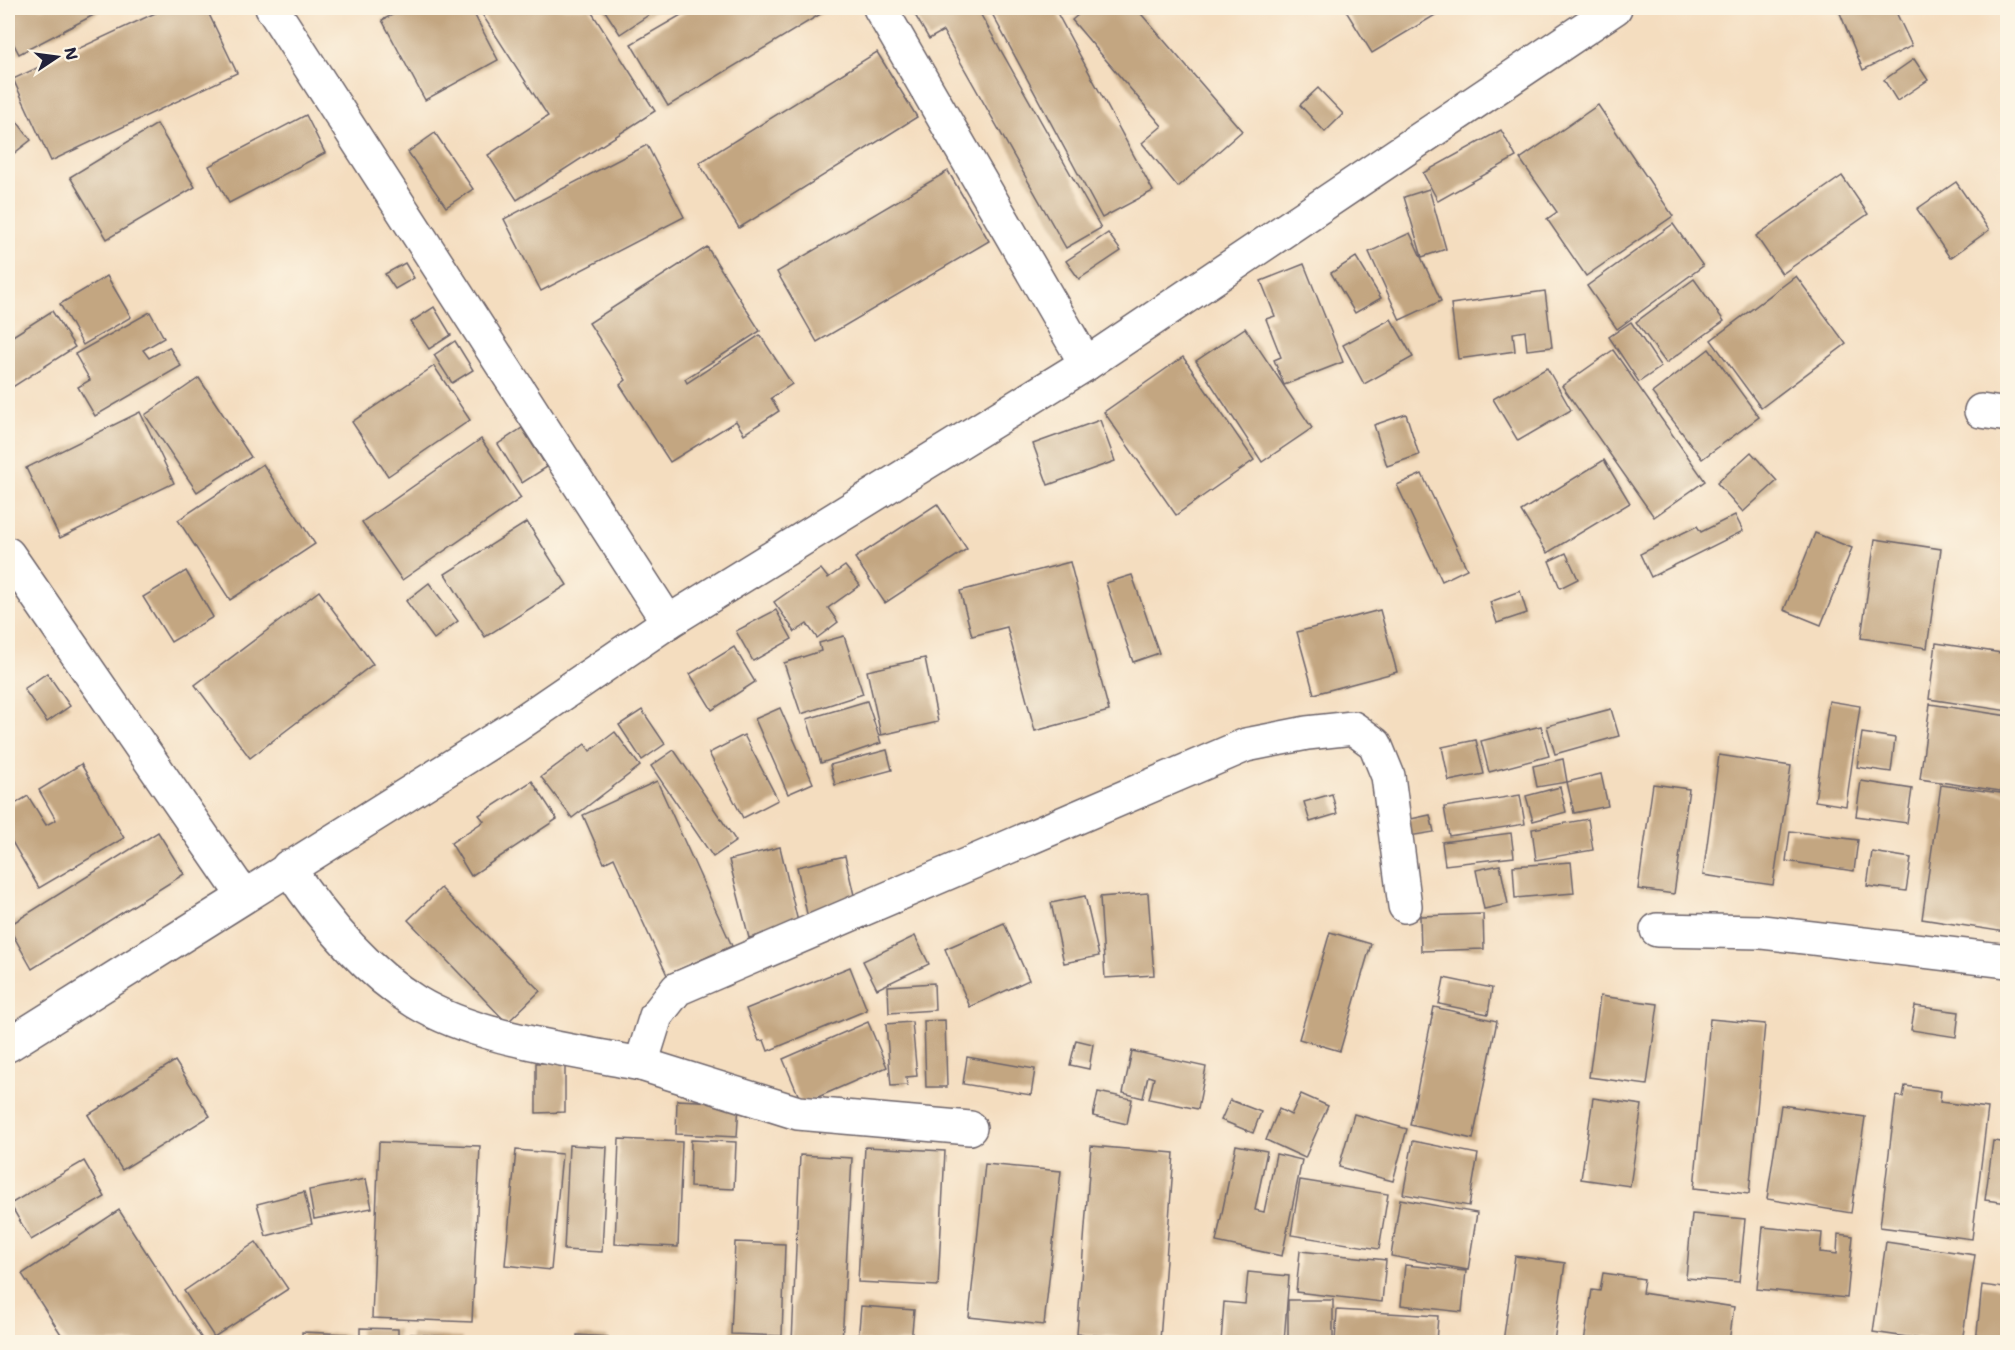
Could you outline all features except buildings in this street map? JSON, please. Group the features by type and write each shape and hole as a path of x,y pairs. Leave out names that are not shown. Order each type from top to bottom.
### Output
{"street":[{"path":"272,8 668,622"},
{"path":"880,8 1086,364"},
{"path":"8,1045 243,895 516,726 668,622 1086,364 1615,8"},
{"path":"8,554 243,895"},
{"path":"641,1064 656,1016 677,989 1246,745 1307,733 1353,728 1376,744 1388,776 1405,906"},
{"path":"288,867 314,906 371,966 416,1002 484,1031 641,1064 798,1113 970,1128"},
{"path":"1658,930 1762,932 2007,961"}]}
